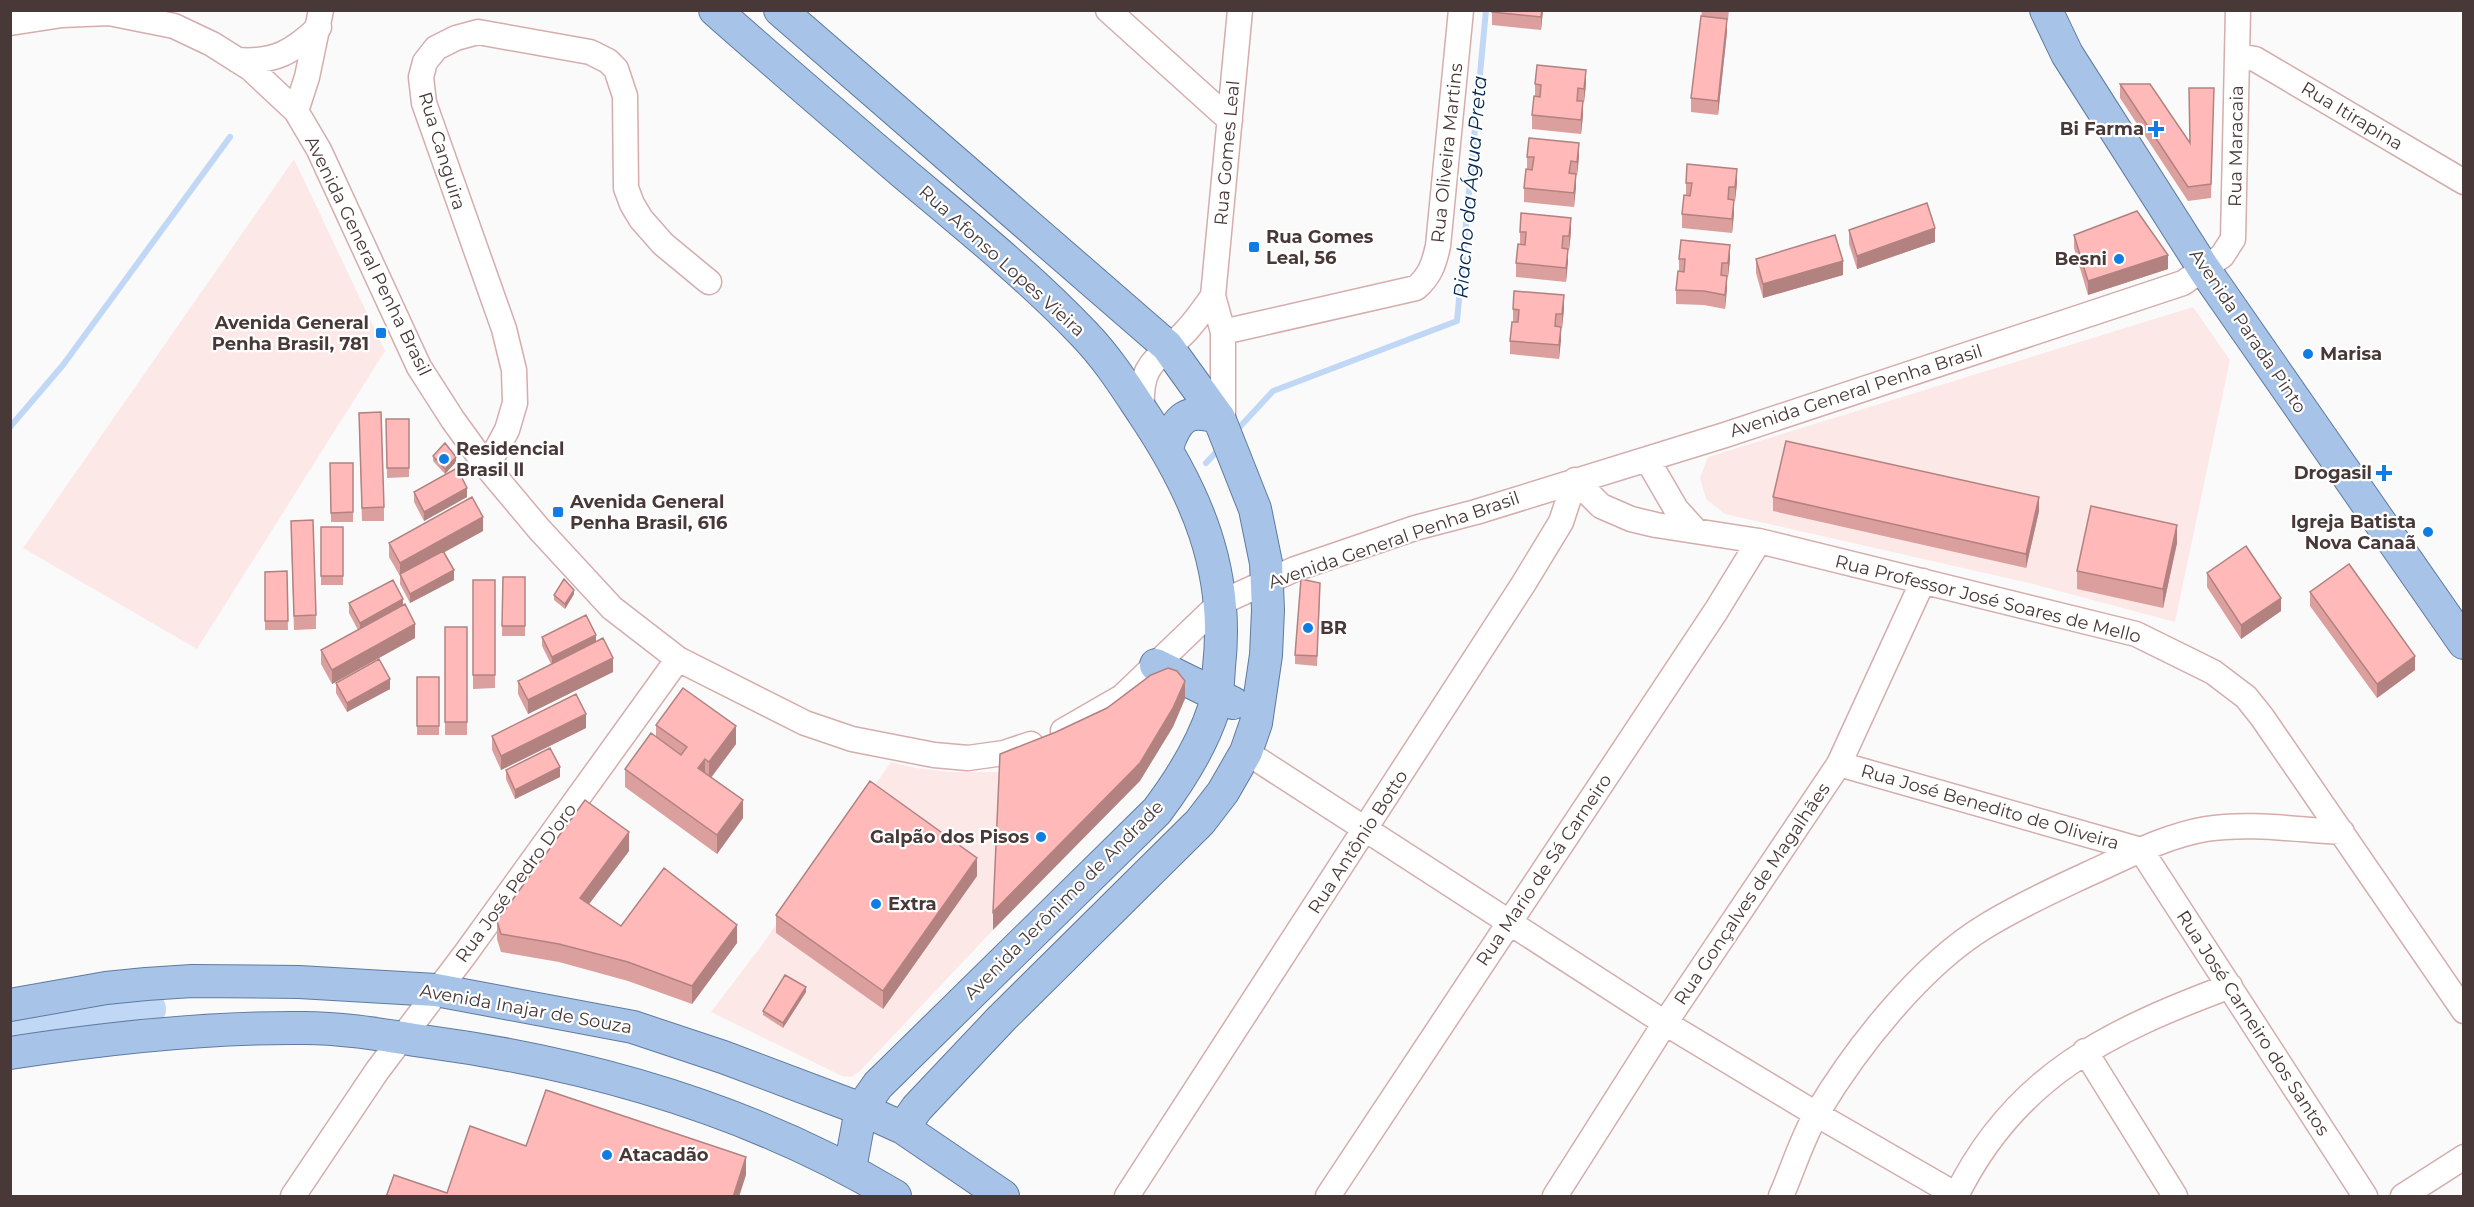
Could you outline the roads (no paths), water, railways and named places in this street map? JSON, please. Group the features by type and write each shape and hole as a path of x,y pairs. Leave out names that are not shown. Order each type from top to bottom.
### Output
{"main road":[{"name":"Rua Afonso Lopes Vieira","path":"715,10 1046,296 1087,336 1116,371 1167,447 1205,529 1214,561 1220,603"},
{"path":"780,10 1167,346 1221,422 1255,509 1268,581 1266,655 1257,715 1246,752 1222,792 1200,822 1002,1018 916,1108 903,1128"},
{"name":"Avenida Parada Pinto","path":"2046,10 2067,54 2204,269 2463,643"},
{"path":"1167,447 1178,422 1192,413 1202,412 1221,422"},
{"name":"Avenida Jerônimo de Andrade","path":"850,1169 861,1109 878,1085 1157,811 1184,776 1203,738 1216,696 1222,636 1220,603"},
{"path":"1156,665 1257,715"},
{"path":"1070,897 1068,909 1072,920 1082,927 1094,928"},
{"name":"Avenida Inajar de Souza","path":"10,1005 106,988 192,981 299,982 436,990 633,1027 723,1057 861,1109 903,1128 1004,1197"},
{"path":"10,1053 106,1039 243,1029 305,1028 360,1032 476,1048 613,1078 701,1106 850,1169 895,1197"}],"street":[{"path":"1108,10 1230,120"},
{"name":"Rua Gomes Leal","path":"1221,422 1224,332 1213,296 1240,10"},
{"name":"Rua Oliveira Martins","path":"1224,332 1416,288 1427,279 1434,265 1438,246 1461,10"},
{"name":"Rua Maracaia","path":"2204,269 2222,256 2233,239 2238,10"},
{"name":"Avenida General Penha Brasil","path":"10,23 62,15 108,12 169,18 250,68 296,111 319,150 419,367 453,420 487,467 539,530 612,608 678,659 805,723 852,739 934,755 968,758 1004,753 1049,738 1122,697 1220,603 1268,581 1415,528 1476,512 1736,432 2184,283 2204,269"},
{"path":"237,60 256,62 285,54 300,45 320,19"},
{"path":"296,111 307,77 320,19"},
{"name":"Rua Canguira","path":"487,467 507,430 514,403 514,370 504,329 424,103 420,77 425,62 436,48 456,38 478,32 590,52 608,61 616,69 625,96 626,188 632,204 641,219 663,244 709,282"},
{"name":"Rua Itirapina","path":"2238,56 2255,58 2463,182"},
{"path":"1142,411 1144,380 1156,356 1186,331 1213,296"},
{"path":"1647,459 1676,509 1695,530"},
{"name":"Rua Professor José Soares de Mello","path":"1575,480 1601,506 1631,519 1759,541 2136,634 2180,653 2213,672 2246,697 2342,832 2463,1011"},
{"name":"Rua Antônio Botto","path":"1127,1197 1367,829 1561,522 1575,480"},
{"name":"Rua Mario de Sá Carneiro","path":"1328,1197 1716,611 1759,541"},
{"name":"Rua Gonçalves de Magalhães","path":"1555,1197 1568,1187 1665,1023 1839,764 1923,581"},
{"name":"Rua José Pedro D'oro","path":"293,1197 436,990 466,953 678,659"},
{"path":"1246,752 1665,1023 1957,1196 1975,1159 2009,1116 2039,1085 2085,1051 2118,1033 2170,1009 2230,987"},
{"name":"Rua José Benedito de Oliveira","path":"1839,764 2141,850"},
{"path":"1781,1197 1816,1114 1879,1023 1932,967 1985,926 2141,850 2183,835 2208,829 2240,827 2342,832"},
{"name":"Rua José Carneiro dos Santos","path":"2141,850 2365,1197"},
{"path":"2085,1051 2175,1197"},
{"path":"2403,1197 2463,1157"}],"waterway":[{"name":"Riacho da Água Preta","path":"1236,431 1273,391 1457,321 1486,10"},
{"path":"10,427 63,365 230,137"},
{"name":"Riacho da Água Preta","path":"1206,463 1221,447"},
{"path":"10,1027 103,1013 148,1009"}],"place":[{"name":"Bi Farma","path":"2156,129"},
{"name":"Rua Gomes Leal, 56","path":"1254,247"},
{"name":"Besni","path":"2119,259"},
{"name":"Avenida General Penha Brasil, 781","path":"381,333"},
{"name":"Marisa","path":"2308,354"},
{"name":"Residencial Brasil ll","path":"444,459"},
{"name":"Drogasil","path":"2384,473"},
{"name":"Avenida General Penha Brasil, 616","path":"558,512"},
{"name":"Igreja Batista Nova Canaã","path":"2428,532"},
{"name":"BR","path":"1308,628"},
{"name":"Galpão dos Pisos","path":"1041,837"},
{"name":"Extra","path":"876,904"},
{"name":"Atacadão","path":"607,1155"}]}
